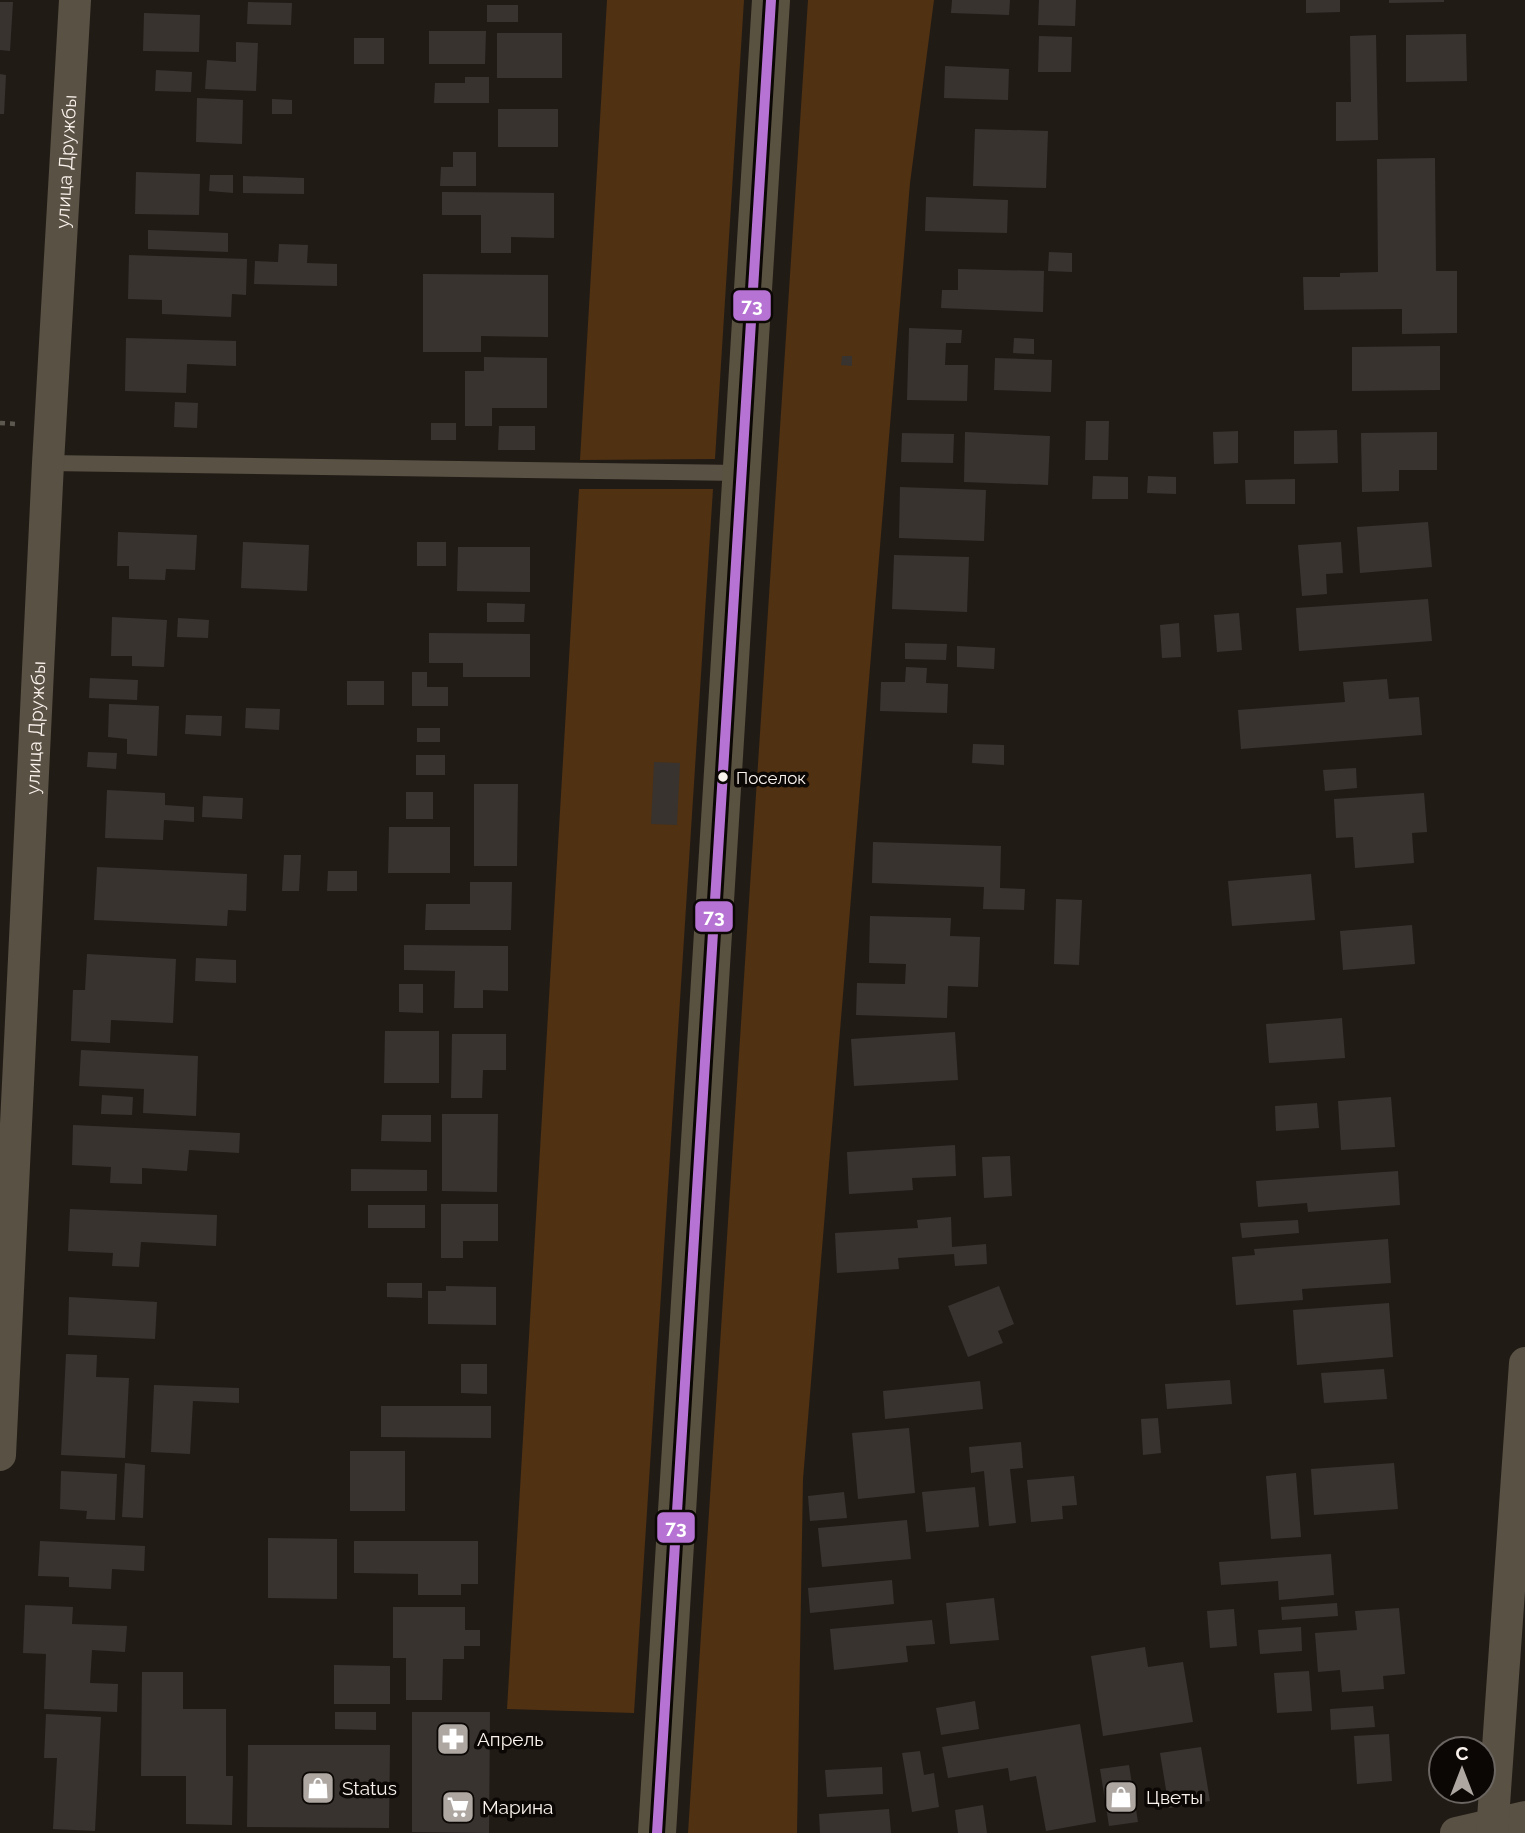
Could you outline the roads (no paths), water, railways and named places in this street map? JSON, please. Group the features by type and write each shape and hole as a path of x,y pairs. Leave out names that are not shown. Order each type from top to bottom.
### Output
{"street":[{"name":"улица Дружбы","path":"0,1455 48,463 75,0"},
{"path":"657,1833 771,0"},
{"path":"1492,1829 1525,1363"},
{"path":"1457,1833 1492,1829 1525,1817"}],"lane":[{"path":"48,463 741,473"}],"place":[{"name":"Поселок","path":"723,777"},
{"name":"Апрель","path":"453,1739"},
{"name":"Status","path":"318,1788"},
{"name":"Цветы","path":"1121,1797"},
{"name":"Марина","path":"458,1807"}]}
